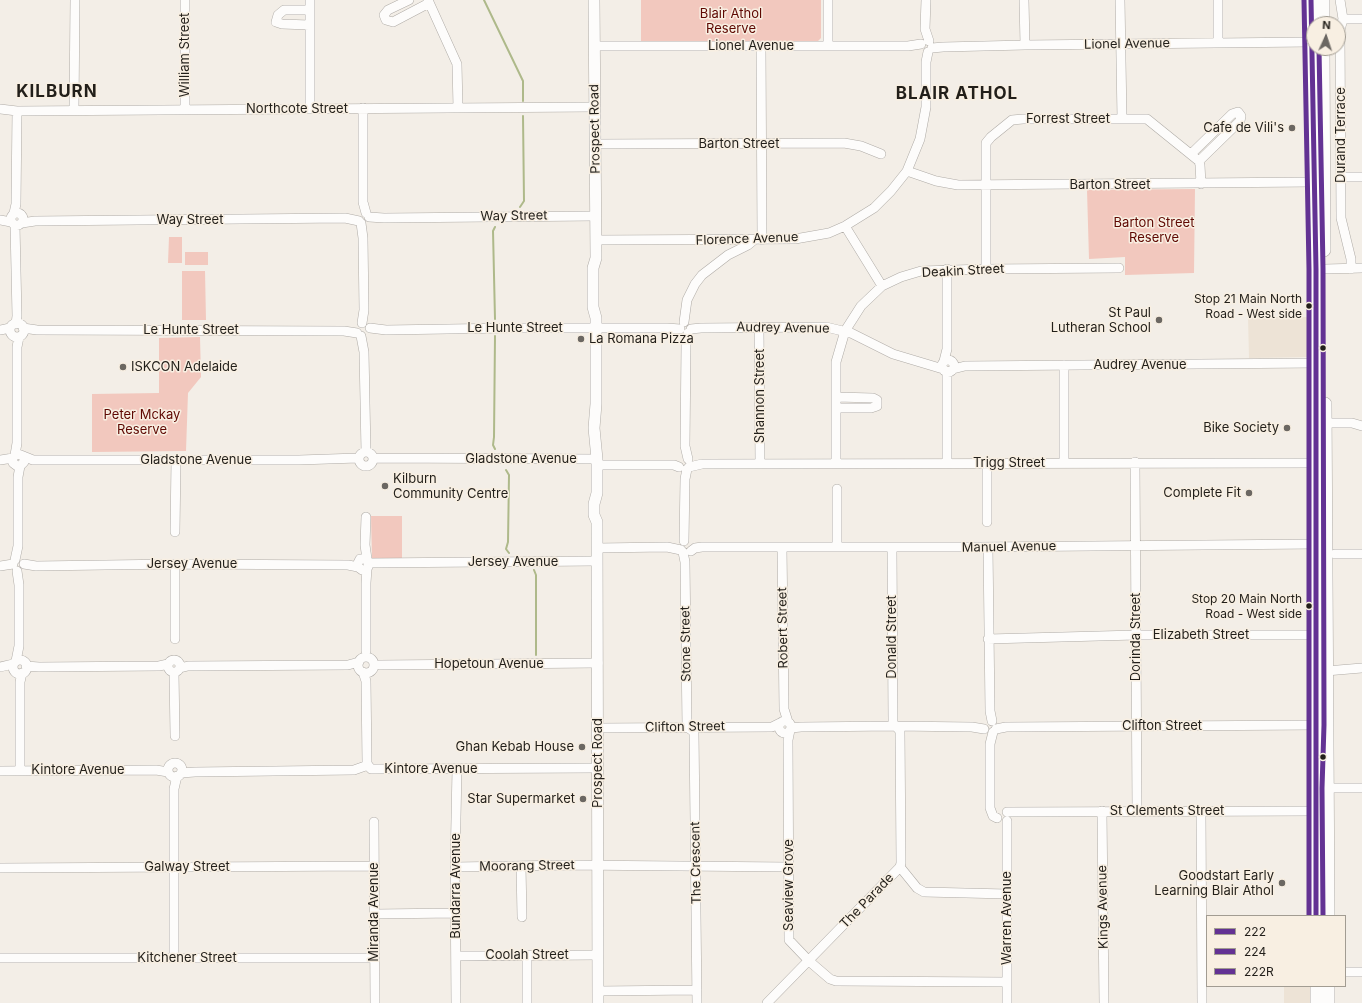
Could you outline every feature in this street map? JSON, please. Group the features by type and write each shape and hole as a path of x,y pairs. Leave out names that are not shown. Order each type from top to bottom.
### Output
{"highway":[{"path":"1311,0 1311,16"},
{"path":"1323,0 1323,16"},
{"path":"1311,56 1314,182 1320,269"},
{"path":"1323,56 1320,269 1320,423 1326,550 1326,671 1322,725 1321,788 1328,915"},
{"path":"1320,423 1316,462 1326,550 1317,635 1322,725"},
{"path":"1316,915 1316,811 1321,788"},
{"path":"1316,987 1317,1003"},
{"path":"1328,987 1328,1003"}],"main road":[{"name":"Prospect Road","path":"594,0 596,258 593,268 593,307 596,323 596,404 594,428 597,462 597,494 594,504 594,515 597,522 598,1003"}],"street":[{"path":"74,110 75,0"},
{"name":"William Street","path":"185,0 185,109"},
{"path":"310,0 310,108"},
{"path":"409,0 388,10 384,15 386,20 393,22 429,2 457,64 458,108"},
{"path":"828,0 828,46"},
{"name":"Florence Avenue","path":"596,240 795,239 829,233 845,226 874,208 891,191 907,171 920,139 925,113 926,0"},
{"path":"1024,0 1025,45"},
{"path":"1120,0 1122,119"},
{"path":"1218,0 1218,43"},
{"name":"Durand Terrace","path":"1340,0 1343,16"},
{"path":"309,24 282,24 276,22 278,14 284,10 310,10"},
{"path":"1346,19 1362,19"},
{"name":"Lionel Avenue","path":"595,46 908,46 926,48 1025,45 1306,42"},
{"path":"758,240 762,144 762,46"},
{"name":"Durand Terrace","path":"1340,56 1341,218 1351,259 1351,268"},
{"name":"Northcote Street","path":"0,109 17,111 594,107"},
{"path":"363,108 364,352 369,455"},
{"path":"17,111 17,218 14,329 17,347 18,546 15,566 19,585 20,771"},
{"path":"1191,154 1232,114 1238,112 1241,116 1240,121 1199,161 1201,184"},
{"name":"Forrest Street","path":"986,268 986,143 1012,120 1147,119 1199,161"},
{"name":"Barton Street","path":"595,144 844,143 861,146 881,154"},
{"name":"Barton Street","path":"907,171 936,181 951,184 985,185 1314,182"},
{"path":"1341,177 1362,177"},
{"name":"Way Street","path":"0,219 17,218 35,221 596,216"},
{"path":"845,226 882,286"},
{"name":"Stone Street","path":"688,727 686,549 684,529 685,327 687,300 695,284 702,275 728,255 758,240"},
{"name":"Deakin Street","path":"836,464 836,362 845,331 861,306 882,286 902,277 921,271 947,269 1119,268"},
{"path":"1320,269 1362,268"},
{"path":"947,269 947,463"},
{"name":"Le Hunte Street","path":"14,329 386,330 596,323"},
{"name":"Audrey Avenue","path":"596,323 667,328 826,328 845,331 893,354 931,366 1320,363"},
{"name":"Shannon Street","path":"759,327 760,464"},
{"path":"1064,365 1064,462"},
{"path":"837,397 873,398 877,400 877,406 872,408 837,408"},
{"path":"1320,423 1352,423 1362,426"},
{"name":"Gladstone Avenue","path":"1,460 298,460 358,458 361,464 365,466 371,463 369,455 597,462"},
{"path":"175,532 176,460"},
{"name":"Trigg Street","path":"597,462 667,465 1316,462"},
{"name":"Dorinda Street","path":"1135,462 1137,811"},
{"path":"987,463 987,522"},
{"path":"837,489 837,547"},
{"path":"366,517 364,564 366,583 368,766"},
{"name":"Manuel Avenue","path":"597,548 667,547 686,549 702,547 988,547 1135,545 1326,550 1362,554"},
{"name":"Robert Street","path":"782,547 784,728"},
{"name":"Donald Street","path":"892,547 893,723 895,726"},
{"path":"988,547 990,804 1003,817"},
{"name":"Jersey Avenue","path":"15,566 175,564 348,565 380,563 597,561"},
{"path":"175,564 175,639"},
{"name":"Elizabeth Street","path":"988,639 1136,635 1317,635"},
{"name":"Hopetoun Avenue","path":"1,667 598,663"},
{"path":"174,667 175,736"},
{"path":"1326,671 1362,668"},
{"name":"Clifton Street","path":"598,728 1322,725"},
{"name":"The Parade","path":"767,1003 900,867 900,731 895,726"},
{"name":"The Crescent","path":"688,727 694,732 697,1003"},
{"name":"Seaview Grove","path":"784,728 789,867 789,940 809,961 830,979 836,981 1007,982"},
{"name":"Kintore Avenue","path":"0,771 156,770 195,772 354,770 368,766 374,769 598,768"},
{"name":"Bundarra Avenue","path":"456,1003 455,867 457,769"},
{"path":"174,772 174,958"},
{"path":"1321,788 1362,788"},
{"name":"Kings Avenue","path":"1102,811 1104,1003"},
{"path":"1201,811 1202,1003"},
{"name":"St Clements Street","path":"1003,817 1018,812 1316,811"},
{"name":"Warren Avenue","path":"1003,817 1006,832 1007,1003"},
{"name":"Miranda Avenue","path":"374,822 375,1003"},
{"name":"Moorang Street","path":"455,867 598,865 789,867"},
{"name":"Galway Street","path":"0,868 374,866"},
{"path":"521,866 522,916"},
{"path":"900,867 917,888 924,892 1007,894"},
{"path":"375,914 456,914"},
{"path":"527,955 527,1003"},
{"name":"Coolah Street","path":"456,956 598,955"},
{"name":"Kitchener Street","path":"0,958 374,958"},
{"path":"1346,972 1362,972"},
{"path":"598,991 697,990"}],"shaded area":[{"path":"1248,317 1307,317 1307,357 1249,358"},
{"path":"1284,987 1311,987 1312,1003 1284,1003"}],"green space":[{"name":"Blair Athol Reserve","path":"641,0 821,0 821,38 818,41 641,42"},
{"name":"Barton Street Reserve","path":"1195,189 1194,273 1125,275 1125,257 1089,259 1087,190"},
{"path":"169,237 182,237 182,263 168,263"},
{"path":"185,252 208,252 208,265 185,265"},
{"path":"182,271 205,271 206,320 182,320"},
{"name":"Peter Mckay Reserve","path":"200,337 201,377 188,393 186,451 92,452 92,394 159,393 159,338"},
{"path":"371,516 402,516 402,558 372,558"}],"waterway":[{"path":"484,0 523,81 523,101"},
{"path":"520,207 524,201 523,116"},
{"path":"495,227 493,231 495,319"},
{"path":"495,336 493,445 495,449"},
{"path":"506,470 509,475 508,542 506,549 509,553"},
{"path":"534,570 536,575 536,655"}],"transit line":[{"name":"224","path":"1304,0 1309,269 1309,915"},
{"name":"222","path":"1311,0 1316,269 1316,915"},
{"name":"222R","path":"1319,56 1323,269 1323,915"}],"place":[{"name":"Cafe de Vili's","path":"1292,128"},
{"name":"Stop 21 Main North Road - West side","path":"1309,306"},
{"name":"St Paul Lutheran School","path":"1159,320"},
{"name":"La Romana Pizza","path":"581,339"},
{"name":"ISKCON Adelaide","path":"123,367"},
{"name":"Bike Society","path":"1287,428"},
{"name":"Kilburn Community Centre","path":"385,486"},
{"name":"Complete Fit","path":"1249,493"},
{"name":"Stop 20 Main North Road - West side","path":"1309,606"},
{"name":"Ghan Kebab House","path":"582,747"},
{"name":"Star Supermarket","path":"583,799"},
{"name":"Goodstart Early Learning Blair Athol","path":"1282,883"}],"district":[{"name":"KILBURN","path":"57,92"},
{"name":"BLAIR ATHOL","path":"957,94"}]}
